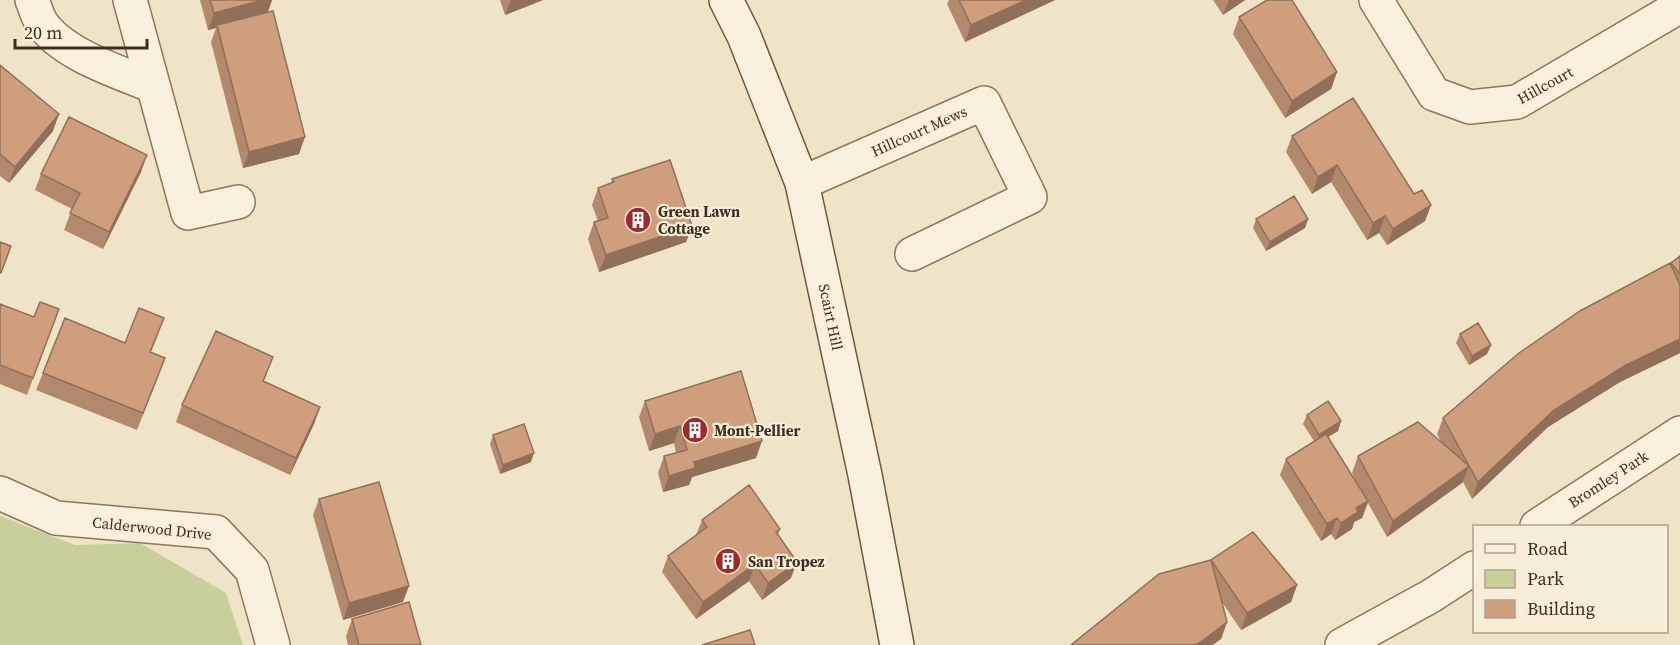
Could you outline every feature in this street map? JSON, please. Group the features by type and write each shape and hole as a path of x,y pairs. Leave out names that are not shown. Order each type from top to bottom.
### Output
{"street":[{"path":"32,0 41,22 64,44 83,57 153,86"},
{"path":"130,0 188,213 238,202"},
{"name":"Scairt Hill","path":"726,0 744,36 802,183 865,475 897,645"},
{"name":"Hillcourt","path":"1376,0 1434,94 1470,107 1517,102 1680,6"},
{"name":"Hillcourt Mews","path":"802,183 984,103 1030,197 912,254"},
{"name":"Bromley Park","path":"1539,525 1680,433"},
{"name":"Calderwood Drive","path":"0,494 56,518 216,532 252,570 273,645"},
{"path":"1342,645 1431,596 1473,569"}],"green space":[{"path":"0,516 75,545 140,543 226,593 243,645 0,645"}],"building":[{"path":"210,0 263,0 214,13"},
{"path":"959,0 1026,0 971,25"},
{"path":"1267,0 1292,0 1337,72 1292,101 1239,17"},
{"path":"273,11 305,137 249,152 217,25"},
{"path":"0,65 59,114 15,167 0,154"},
{"path":"1353,98 1414,194 1422,190 1431,205 1393,229 1385,216 1373,223 1337,165 1318,177 1292,136"},
{"path":"69,117 147,155 109,232 70,213 80,193 41,174"},
{"name":"Green Lawn Cottage","path":"670,160 692,226 606,255 594,222 608,218 598,188 614,182 612,179"},
{"path":"1294,196 1308,219 1270,242 1256,219"},
{"path":"0,242 11,246 1,273 0,273"},
{"path":"1680,256 1680,274 1671,263"},
{"path":"1670,263 1680,285 1680,339 1626,365 1554,410 1478,482 1443,418 1519,353 1580,311"},
{"path":"40,302 59,309 33,378 0,365 0,304 34,317"},
{"path":"139,308 164,318 150,352 165,358 143,413 43,373 65,318 125,343"},
{"path":"1478,323 1491,345 1472,356 1460,334"},
{"path":"216,331 273,357 263,381 320,407 296,458 182,405"},
{"name":"Mont-Pellier","path":"741,371 762,441 694,462 695,468 669,476 664,456 687,450 680,426 655,434 645,401"},
{"path":"1328,401 1341,421 1319,435 1307,415"},
{"path":"1418,422 1469,466 1393,521 1358,456"},
{"path":"524,424 534,453 503,465 493,435"},
{"path":"1326,434 1368,501 1356,508 1358,512 1341,523 1337,518 1327,524 1286,459"},
{"path":"379,482 409,586 349,603 319,499"},
{"name":"San Tropez","path":"749,485 780,529 776,532 797,562 768,583 755,564 703,602 668,556 707,527 702,520"},
{"path":"1253,532 1297,585 1247,613 1211,560"},
{"path":"1211,560 1227,622 1201,642 1194,645 1071,645 1159,574"},
{"path":"409,602 421,645 359,645 352,619"},
{"path":"750,630 755,645 702,645"}],"place":[{"name":"Green Lawn Cottage","path":"638,220"},
{"name":"Mont-Pellier","path":"695,430"},
{"name":"San Tropez","path":"728,561"}]}
